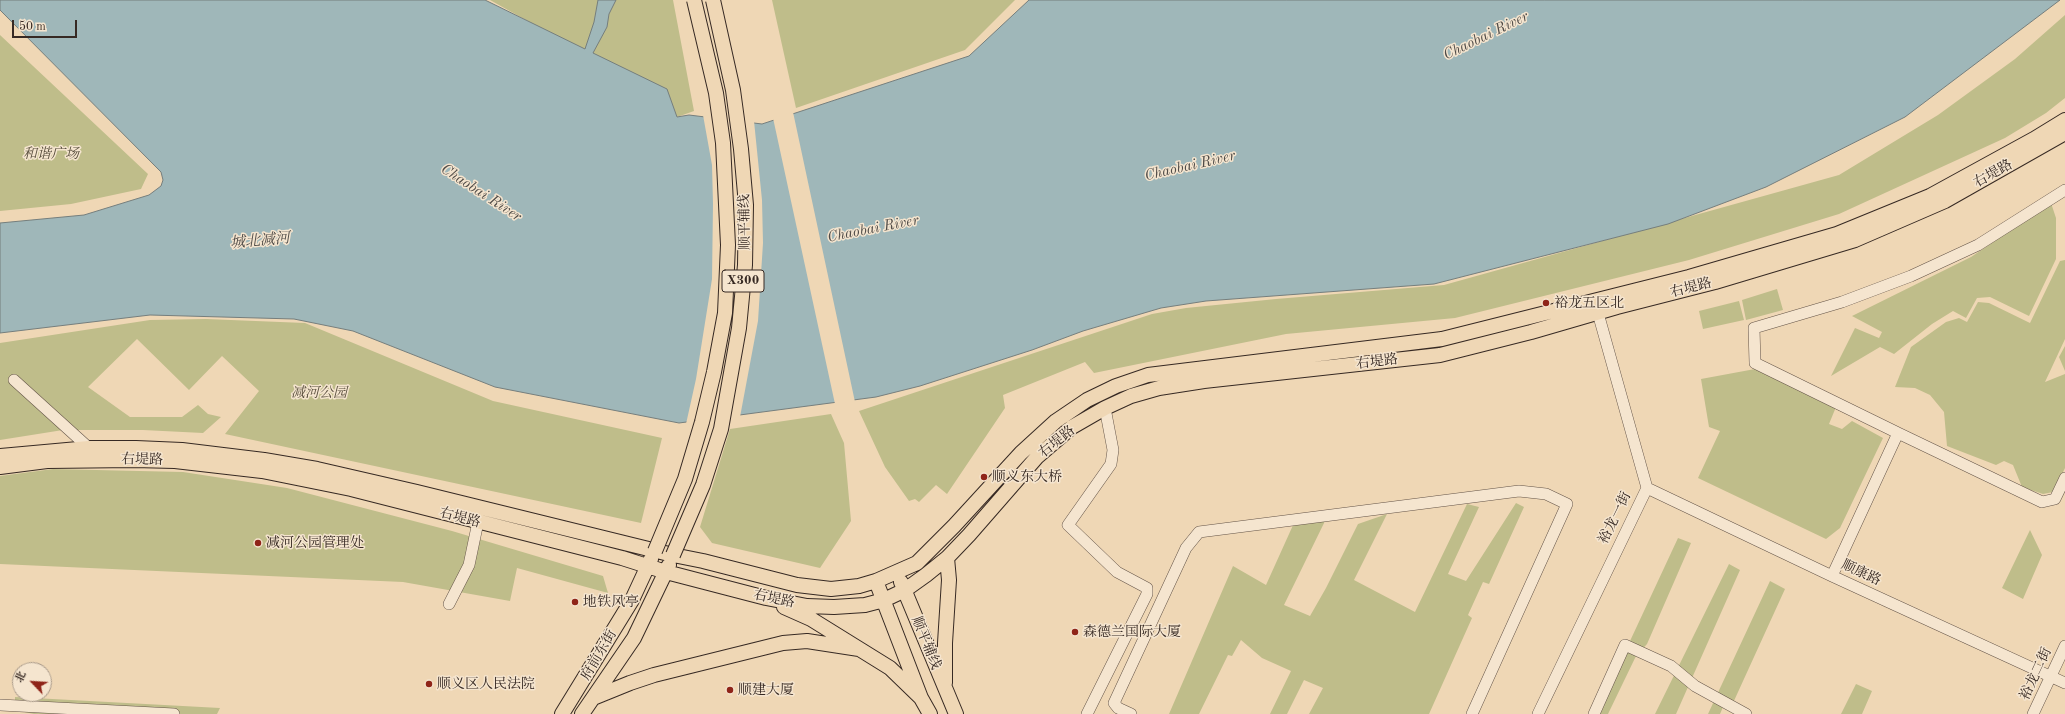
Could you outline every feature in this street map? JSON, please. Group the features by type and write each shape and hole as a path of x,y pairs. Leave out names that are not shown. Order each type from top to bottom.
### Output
{"main road":[{"name":"顺平辅线","path":"655,551 684,479 702,422 714,372 725,313 728,245 722,143 716,93 694,0"},
{"name":"顺平辅线","path":"674,555 703,485 721,429 740,328 745,265 746,205 741,149 733,90 713,0"},
{"name":"右堤路","path":"0,467 47,461 101,460 175,461 220,465 306,479 478,522 766,598 807,606 834,607 865,605 884,600 905,590 947,558 1037,457 1072,427 1104,408 1131,396 1159,388 1204,381 1440,354 1531,332 1596,308 1837,234 1930,196 2034,139 2065,120"},
{"name":"右堤路","path":"0,456 89,448 182,450 264,460 316,469 655,551 703,561 797,585 831,589 859,586 876,581 917,563 954,526 1021,453 1056,421 1087,400 1116,386 1148,375 1442,339 1715,282 1855,240 1945,201 2065,133"},
{"name":"府前东街","path":"562,714 628,607 655,551"},
{"name":"府前东街","path":"582,714 634,638 674,555"},
{"path":"945,691 945,643 949,565 947,558"},
{"name":"顺平辅线","path":"896,573 905,590 945,691 956,714"},
{"name":"顺平辅线","path":"876,581 921,698 930,714"},
{"path":"766,598 811,619 890,668 921,698"},
{"path":"593,698 630,682 654,675 782,643 807,641 860,649"}],"street":[{"path":"2065,190 1978,245 1911,276 1842,302 1754,328 1755,363 1898,433 2042,502 2055,499 2065,478"},
{"name":"裕龙一街","path":"1538,714 1647,488 1596,308"},
{"path":"14,380 89,448"},
{"path":"1087,714 1147,594 1147,588 1117,572 1068,525 1111,464 1113,450 1104,408"},
{"path":"1832,576 1898,433"},
{"name":"顺康路","path":"1647,488 1832,576 2065,683"},
{"path":"1131,714 1118,708 1114,704 1186,548 1199,532 1519,491 1546,494 1567,504 1472,714"},
{"path":"449,604 469,566 478,522"},
{"path":"1594,714 1625,645 1671,666 1696,686 1746,714"},
{"name":"裕龙二街","path":"2033,714 2065,646"},
{"path":"0,706 174,714"}],"green space":[{"path":"490,0 673,0 694,111 677,117 567,43"},
{"path":"772,0 1015,0 965,50 796,108"},
{"path":"2065,15 2065,98 2046,113 2005,138 1839,214 1689,260 1455,318 1286,334 1094,373 1085,362 1003,395 1005,408 947,494 936,485 919,502 915,499 909,501 885,467 859,411 1152,314 1186,308 1276,299 1444,285 1839,175 1938,115 2015,59"},
{"name":"和谐广场","path":"0,35 148,174 141,189 71,204 0,211"},
{"path":"2051,203 2056,218 2056,259 2029,316 1990,297 1977,298 1966,318 1953,311 1932,324 1894,354 1880,347 1831,376 1855,328 1879,338 1882,332 1852,316 1971,257"},
{"path":"2065,260 2065,339 2045,382 2065,374 2065,468 2053,492 2043,494 2022,487 2013,465 2004,461 1996,465 1947,446 1944,412 1930,395 1915,388 1895,387 1911,347 1946,322 1959,318 1967,322 1978,302 1989,303 2030,323 2060,261"},
{"path":"1777,289 1783,310 1746,320 1742,300"},
{"path":"1739,301 1744,320 1703,329 1699,311"},
{"name":"减河公园","path":"206,319 305,323 493,401 662,438 641,523 225,434 259,391 222,356 189,390 137,339 88,387 130,417 182,417 198,405 208,414 221,417 203,433 143,430 63,430 0,440 0,343 150,320"},
{"path":"2065,346 2065,371 2059,357"},
{"path":"1755,369 1836,407 1829,424 1842,429 1852,421 1883,438 1840,528 1826,539 1698,478 1720,431 1709,427 1701,379"},
{"path":"831,414 844,443 851,521 820,568 712,543 700,527 730,429"},
{"path":"53,469 183,472 287,488 452,531 603,576 608,593 517,568 510,601 403,582 0,564 0,476"},
{"path":"1516,503 1524,507 1489,584 1483,582 1468,615 1472,618 1429,714 1309,714 1323,688 1304,680 1287,714 1270,714 1291,671 1262,658 1241,640 1232,656 1228,655 1199,714 1169,714 1233,566 1266,585 1294,523 1325,521 1284,605 1310,616 1326,588 1358,524 1387,514 1354,580 1415,612 1467,504 1479,507 1448,574 1466,581"},
{"path":"2030,530 2042,555 2023,599 2002,588"},
{"path":"1678,538 1691,543 1647,644 1636,656 1608,714 1596,714"},
{"path":"1729,564 1740,570 1676,714 1655,714"},
{"path":"1770,581 1785,589 1733,703 1726,700 1720,714 1708,714"},
{"path":"1856,684 1872,691 1862,714 1841,714"},
{"path":"52,699 220,708 217,714 34,714 15,710 15,702 52,702"}],"water":[{"path":"0,0 485,0 585,49 594,22 598,0 616,0 609,14 607,27 593,53 667,89 677,117 689,115 762,124 969,56 1029,0 2060,0 1905,117 1766,187 1668,224 1434,284 1206,301 1161,308 1083,331 1032,350 920,386 876,397 679,423 495,387 353,331 294,319 150,315 0,333 0,223 84,215 149,195 161,186 163,180 161,172 0,10"}],"pier":[{"path":"793,112 855,402 835,404 773,118"},
{"path":"703,115 754,121 762,200 763,243 758,321 740,417 686,424 696,379 712,279 712,165"}],"place":[{"name":"裕龙五区北","path":"1546,303"},
{"name":"顺义东大桥","path":"984,477"},
{"name":"减河公园管理处","path":"258,543"},
{"name":"地铁风亭","path":"575,602"},
{"name":"森德兰国际大厦","path":"1075,632"},
{"name":"顺义区人民法院","path":"429,684"},
{"name":"顺建大厦","path":"730,690"}],"water label":[{"name":"Chaobai River","path":"1486,36"},
{"name":"Chaobai River","path":"1190,166"},
{"name":"Chaobai River","path":"481,193"},
{"name":"Chaobai River","path":"873,229"},
{"name":"城北减河","path":"260,241"}]}
